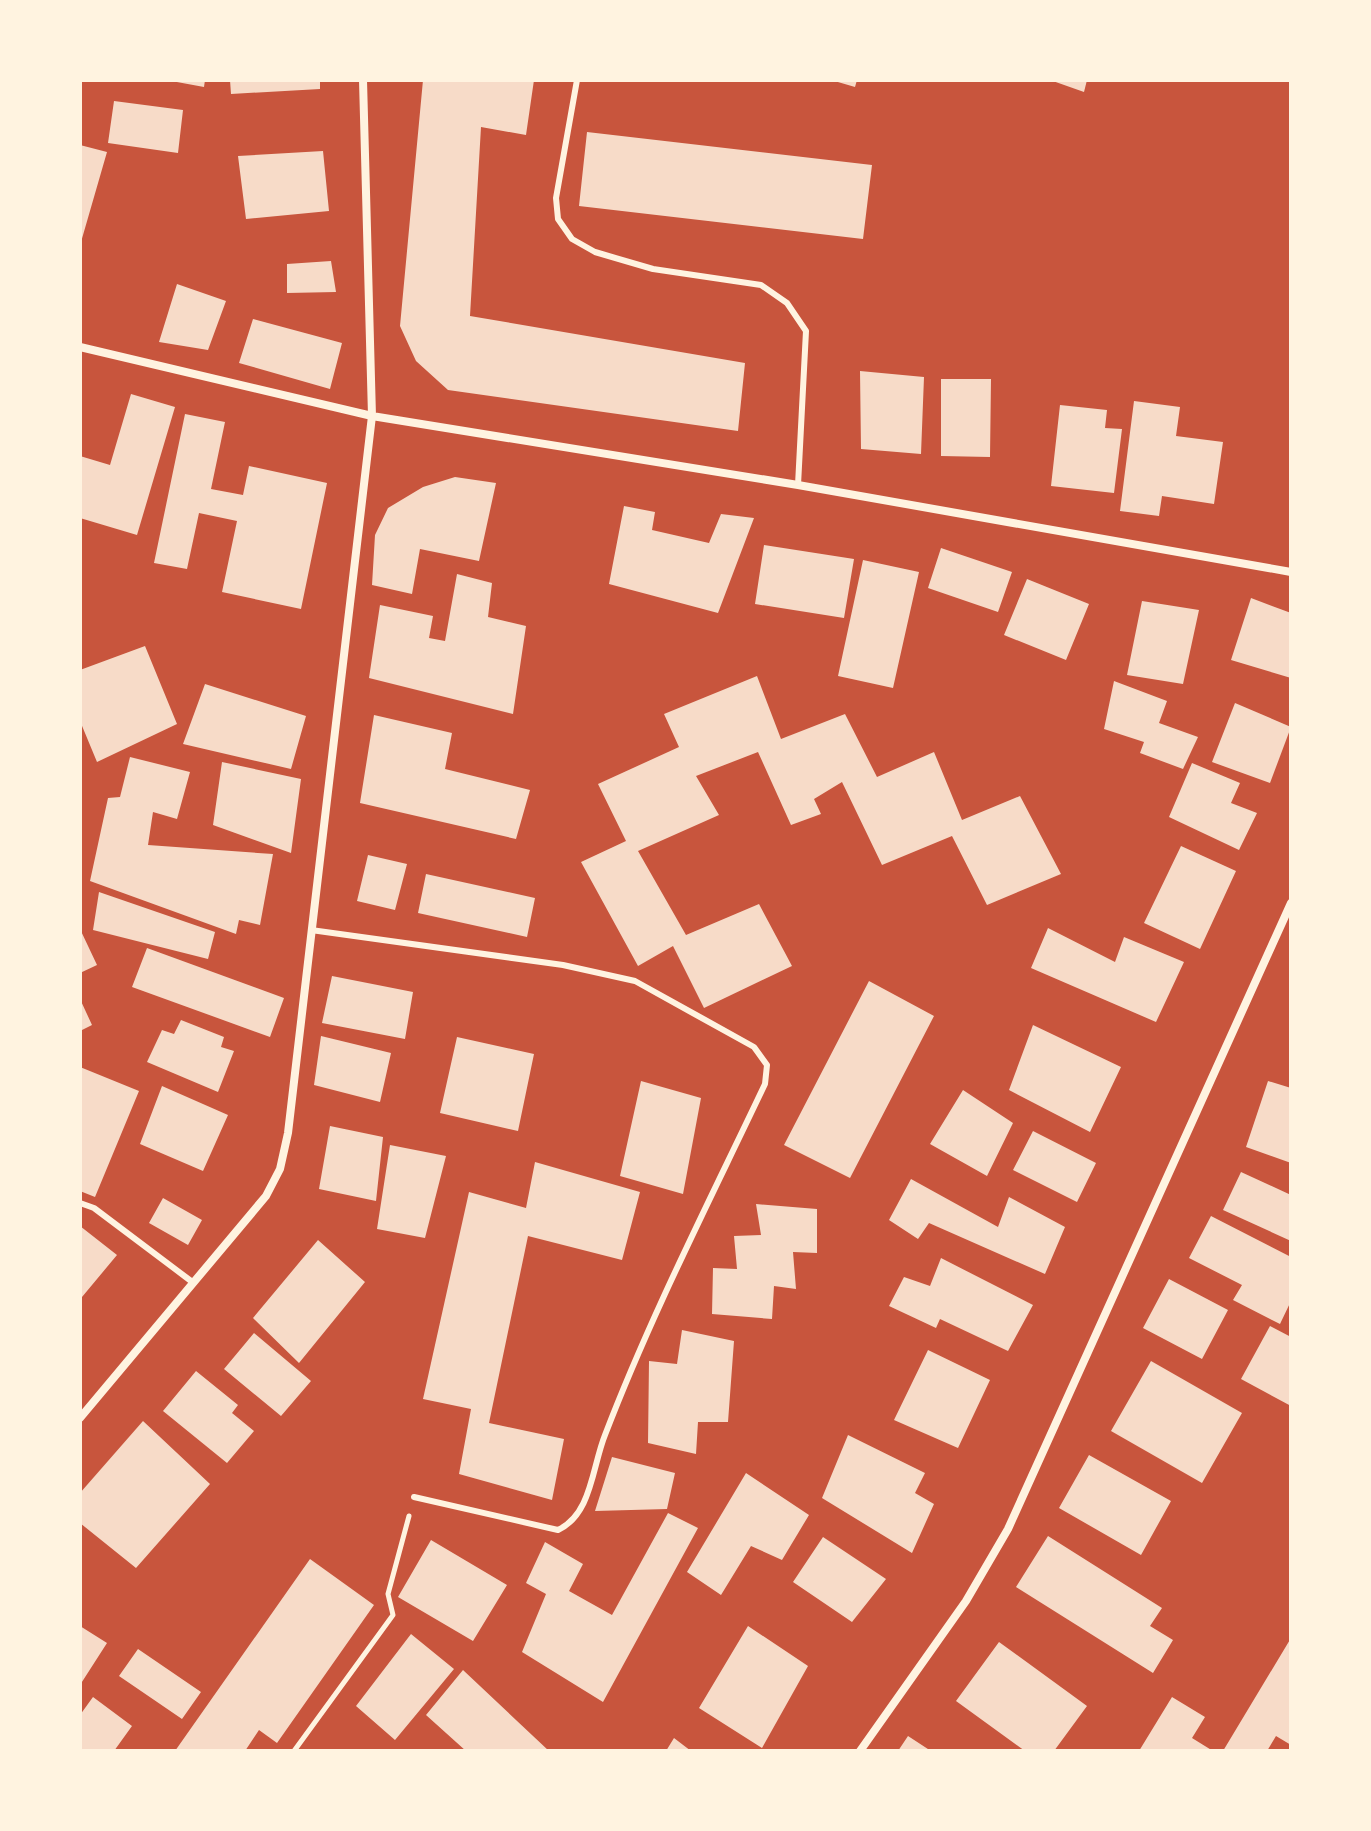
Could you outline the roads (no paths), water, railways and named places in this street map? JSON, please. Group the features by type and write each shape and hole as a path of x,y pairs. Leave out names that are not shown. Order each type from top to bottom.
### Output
{"street":[{"path":"80,1418 191,1281 266,1196 280,1169 372,416 363,80"},
{"path":"80,347 372,416 798,485 1291,572"},
{"path":"860,1751 966,1601 1008,1529 1291,903"}],"lane":[{"path":"577,80 556,198 558,219 572,239 595,252 653,269 761,285 787,303 806,331 798,485"},
{"path":"311,930 563,965 635,981 754,1047 767,1065 765,1084 638,1350 600,1446 582,1509 571,1524 558,1530 414,1497"},
{"path":"80,1203 94,1208 191,1281"}]}
